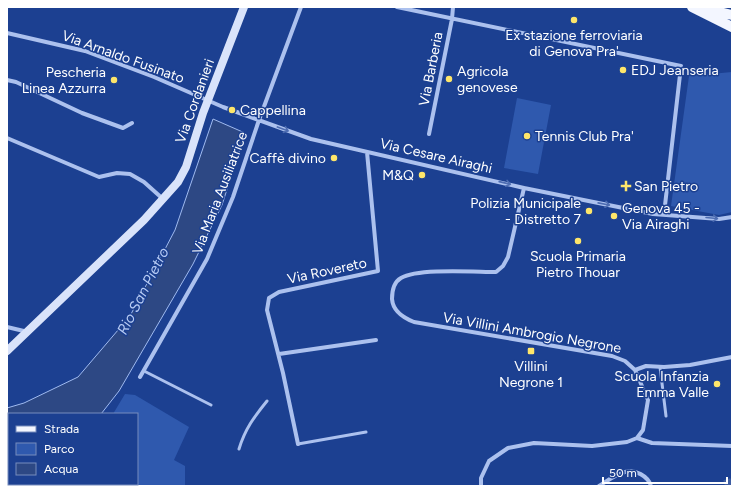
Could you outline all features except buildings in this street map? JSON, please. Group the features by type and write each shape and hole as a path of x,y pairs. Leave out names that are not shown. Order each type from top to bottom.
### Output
{"main road":[{"path":"692,7 732,27"},
{"path":"698,7 732,15"}],"street":[{"name":"Via Cordanieri","path":"7,351 163,199 178,182 186,167 207,100 244,7"},
{"name":"Via Maria Ausiliatrice","path":"140,377 207,259 233,197 259,120 301,7"},
{"path":"397,7 681,66 664,214"},
{"name":"Via Barberia","path":"429,134 452,19 453,7"},
{"name":"Via Arnaldo Fusinato","path":"7,33 85,52 154,77 207,100"},
{"path":"7,80 16,82 82,113 123,128 132,123"},
{"name":"Via Cesare Airaghi","path":"207,100 311,139 524,188 653,214 719,219 732,217"},
{"path":"7,138 99,177 117,173 130,174 144,182 163,199"},
{"name":"Via Rovereto","path":"298,444 268,310 269,298 279,292 378,271 368,152"},
{"name":"Via Villini Ambrogio Negrone","path":"524,188 508,257 503,266 496,272 415,273 400,278 394,286 392,292 392,303 400,316 414,322 612,356 625,361 635,370 648,400 643,430 637,438"},
{"path":"7,327 28,332"},
{"path":"279,354 376,340"},
{"path":"635,370 646,366 660,367 690,365 732,357"},
{"path":"481,486 481,478 489,460 508,448 534,443 592,446 627,442 637,438 652,443 732,446"},
{"path":"599,486 626,471 636,472 643,475 651,485"}],"lane":[{"path":"660,367 666,416"},
{"path":"144,371 211,405"},
{"path":"239,449 244,432 267,401"},
{"name":"Via Rovereto","path":"298,444 366,432"}],"green space":[{"path":"732,72 732,212 719,215 671,206 689,76"},
{"name":"Tennis Club Pra'","path":"517,98 551,105 538,174 504,168"},
{"path":"125,394 135,395 189,427 174,460 185,466 185,486 19,486 138,485 138,413 114,413"}],"water":[{"path":"213,119 245,133 222,205 193,264 119,391 102,413 8,413 7,449 7,408 24,403 78,377 130,316 175,230"}],"tunnel":[{"path":"725,486 732,484"}],"place":[{"name":"Ex stazione ferroviaria di Genova Pra'","path":"574,20"},
{"name":"EDJ Jeanseria","path":"623,70"},
{"name":"Agricola genovese","path":"449,79"},
{"name":"Pescheria Linea Azzurra","path":"114,80"},
{"name":"Cappellina","path":"232,110"},
{"name":"Tennis Club Pra'","path":"527,136"},
{"name":"Caffè divino","path":"334,158"},
{"name":"M&Q","path":"422,175"},
{"name":"San Pietro","path":"626,186"},
{"name":"Polizia Municipale - Distretto 7","path":"589,211"},
{"name":"Genova 45 - Via Airaghi","path":"614,216"},
{"name":"Scuola Primaria Pietro Thouar","path":"578,241"},
{"name":"Villini Negrone 1","path":"531,351"},
{"name":"Scuola Infanzia Emma Valle","path":"717,384"}],"water label":[{"name":"Rio San Pietro","path":"143,291"}]}
